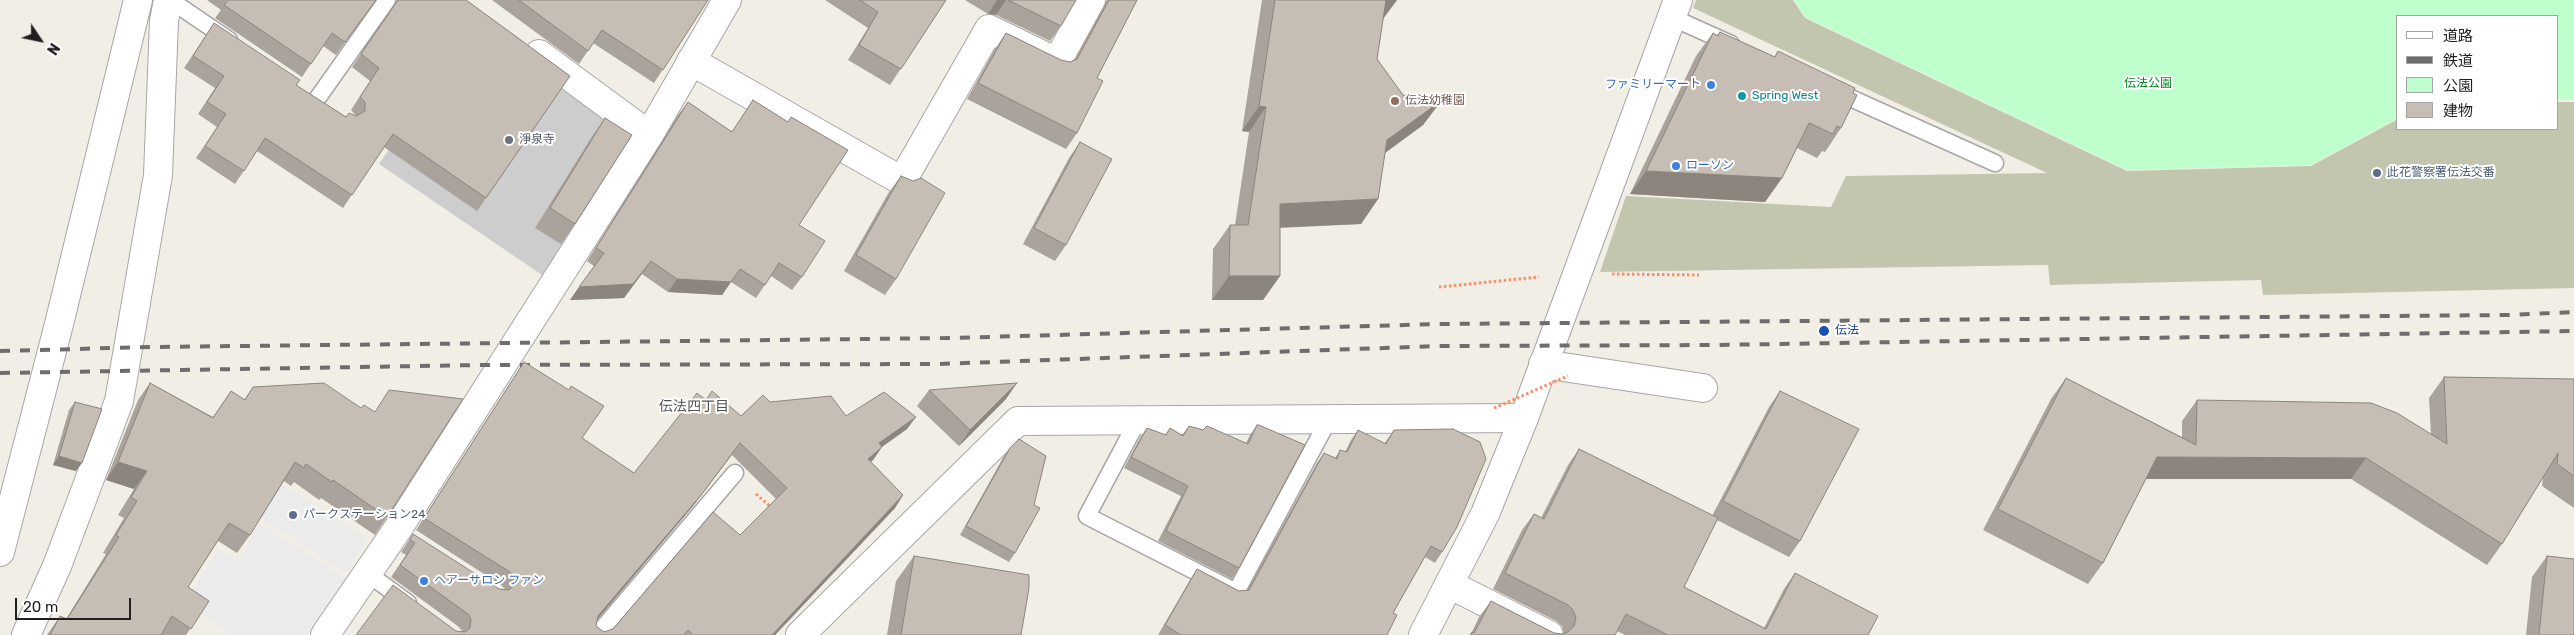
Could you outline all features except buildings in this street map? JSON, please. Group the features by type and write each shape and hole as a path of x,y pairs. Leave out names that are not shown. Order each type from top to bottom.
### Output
{"street":[{"path":"0,552 60,324 138,0"},
{"path":"26,635 57,566 119,401 158,176 164,21 169,0"},
{"path":"325,635 367,573 405,535 649,135 727,0"},
{"path":"691,61 902,181 989,29 1057,62 1091,0"},
{"path":"1423,635 1485,514 1524,418 1674,8"},
{"path":"522,41 649,135"},
{"path":"1543,364 1703,388"},
{"path":"800,635 1018,421 1524,418"},
{"path":"1450,584 1549,635"}],"lane":[{"path":"169,0 244,50"},
{"path":"317,100 387,0"},
{"path":"1674,8 1743,49"},
{"path":"1824,86 1995,163"},
{"path":"301,88 332,110"},
{"path":"1138,420 1087,516 1236,592 1329,419"},
{"path":"598,635 735,473"},
{"path":"367,573 422,612"}],"path":[{"path":"1494,408 1568,376"},
{"path":"735,473 776,512"}],"shaded area":[{"path":"1696,0 1793,0 1805,18 2127,171 2311,166 2396,120 2396,130 2559,130 2559,102 2574,102 2574,288 2263,295 2261,280 2050,285 2048,265 1600,272 1626,196 1831,207 1846,176 2047,173 1693,8"},
{"name":"淨泉寺","path":"476,24 620,127 623,153 542,275 379,164"},
{"name":"パークステーション24","path":"239,457 368,539 346,573 218,490"},
{"path":"260,524 348,580 314,635 234,635 184,603 218,550 237,561"}],"green space":[{"name":"伝法公園","path":"1794,0 2574,0 2574,99 2559,99 2559,15 2396,15 2396,119 2311,165 2127,170 1805,17"}],"railway":[{"path":"0,351 151,347 951,338 1439,324 2509,315 2574,312"},
{"path":"0,373 482,365 938,364 1439,346 1716,345 2574,331"}],"place":[{"name":"ファミリーマート","path":"1711,85"},
{"name":"Spring West","path":"1742,96"},
{"name":"伝法幼稚園","path":"1395,101"},
{"name":"淨泉寺","path":"509,140"},
{"name":"ローソン","path":"1676,166"},
{"name":"此花警察署伝法交番","path":"2377,173"},
{"name":"伝法","path":"1824,331"},
{"name":"パークステーション24","path":"293,515"},
{"name":"ヘアーサロン ファン","path":"424,581"}],"district":[{"name":"伝法四丁目","path":"694,407"}]}
